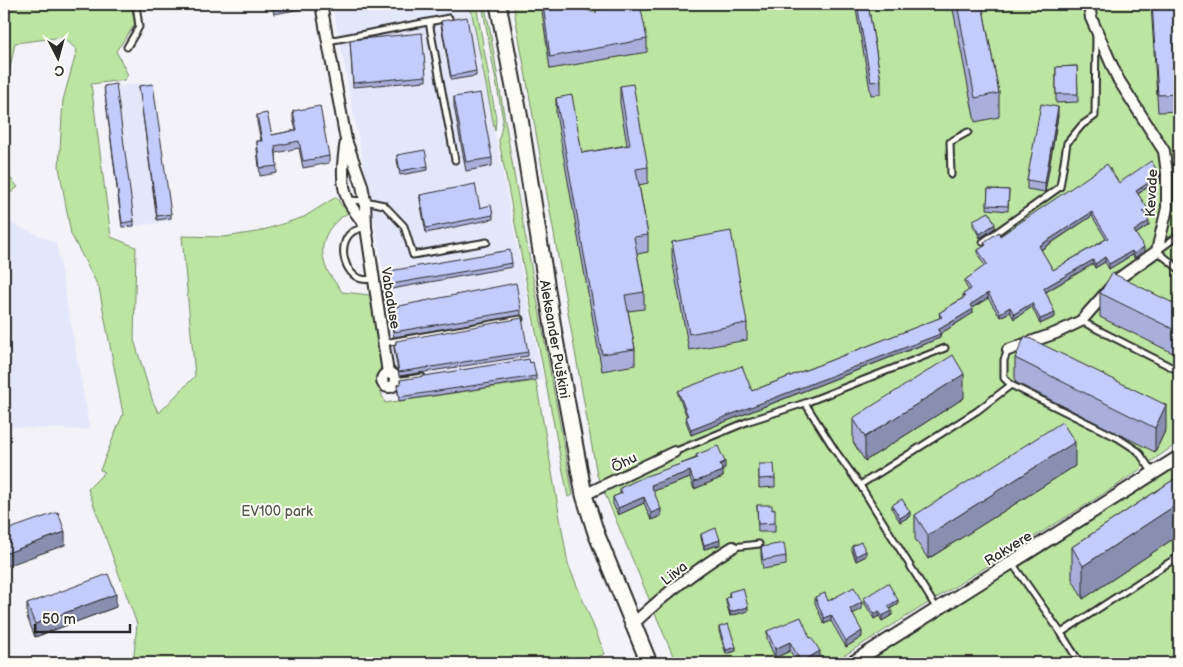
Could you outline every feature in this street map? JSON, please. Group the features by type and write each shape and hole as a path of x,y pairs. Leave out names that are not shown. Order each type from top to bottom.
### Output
{"main road":[{"name":"Aleksander Puškini","path":"498,4 520,119 554,334 584,495 596,533 649,663"}],"street":[{"name":"Vabaduse","path":"321,4 346,140 362,185 374,280 384,343 392,377"},
{"name":"Kevade","path":"1089,4 1091,18 1118,79 1164,151 1167,173 1166,208 1157,251"},
{"name":"Vabaduse","path":"346,140 344,185 348,200 366,226"},
{"path":"1008,350 1056,333 1082,321 1118,279 1157,251"},
{"name":"Õhu","path":"584,495 674,452"},
{"name":"Rakvere","path":"852,663 1179,458"},
{"name":"Liiva","path":"633,624 650,608 733,546"}],"lane":[{"path":"127,47 138,26 136,4"},
{"path":"328,42 449,18"},
{"path":"429,22 454,160"},
{"path":"983,242 1060,187 1067,143 1082,125 1094,116 1096,30"},
{"path":"950,175 950,142 968,132"},
{"path":"348,200 384,205 404,226 413,255 487,242"},
{"path":"366,226 351,233 344,243 344,252 350,270 356,276 361,279 374,280"},
{"path":"1179,235 1157,251 1179,269"},
{"path":"384,343 520,319"},
{"path":"1082,321 1179,371"},
{"path":"674,452 750,421 805,403 945,348"},
{"path":"1008,350 1004,360 1004,378 1011,385 1118,438 1138,451 1154,474"},
{"path":"392,377 433,375"},
{"path":"860,485 977,411 1011,385"},
{"path":"805,403 836,452 860,485 937,608"},
{"path":"733,546 759,544"},
{"path":"1061,633 1179,556"},
{"path":"1012,563 1080,663"}],"shaded area":[{"path":"332,4 470,4 543,380 399,401 377,278 383,278 384,276"},
{"path":"153,82 172,221 121,228 103,88"},
{"path":"4,220 56,243 90,430 4,427"}],"green space":[{"name":"EV100 park","path":"21,4 131,4 135,24 116,51 128,75 124,80 91,84 111,237 136,247 134,340 153,402 159,413 195,376 182,236 224,237 257,232 304,217 336,197 342,206 352,211 343,216 330,228 323,244 324,262 328,272 342,292 370,295 382,365 377,376 377,382 385,403 536,381 568,564 605,654 581,663 133,663 137,624 88,489 105,472 100,470 123,414 99,288 71,234 59,167 63,100 77,50 63,37 15,43 4,98 4,14"},
{"path":"470,4 476,4 496,118 495,131"},
{"path":"482,4 484,4 489,25 515,180 573,495 568,497 499,141 503,120"},
{"path":"513,4 1179,4 1179,442 1116,486 832,663 676,663 597,475"},
{"path":"4,171 18,187 4,198"},
{"path":"1179,455 1179,663 852,663"}],"building":[{"path":"543,4 584,9 596,13 596,10 640,4 647,39 550,57"},
{"path":"857,4 868,4 881,81 871,82"},
{"path":"957,4 982,4 999,93 975,98"},
{"path":"1152,4 1179,4 1179,94 1158,95"},
{"path":"467,17 476,71 451,76 441,21"},
{"path":"422,33 426,76 353,83 350,40"},
{"path":"1077,66 1078,94 1056,94 1056,67"},
{"path":"116,84 134,221 122,223 104,86"},
{"path":"153,84 171,214 157,216 139,86"},
{"path":"633,84 648,167 636,169 648,235 634,237 644,292 625,295 635,349 602,354 556,98 572,95 582,153 630,145 620,86"},
{"path":"480,93 492,158 466,162 454,97"},
{"path":"1041,104 1058,107 1045,183 1027,180"},
{"path":"320,106 329,156 303,161 299,141 275,146 277,166 260,168 257,141 262,141 257,115 267,113 272,135 297,130 293,111"},
{"path":"425,150 428,166 400,171 397,155"},
{"path":"1151,161 1160,175 1136,191 1148,209 1143,211 1149,221 1134,231 1144,247 1134,254 1132,251 1109,264 1105,257 1095,264 1093,260 1044,288 1055,313 1040,319 1032,303 1014,314 1010,307 1000,313 988,293 970,305 973,309 938,330 940,334 691,430 686,417 688,416 678,391 742,366 752,391 942,317 939,313 965,297 963,294 971,289 965,280 987,264 978,250 986,245 984,242 999,232 1000,236 1107,164 1119,183","holes":["1092,212 1108,238 1053,270 1039,246"]},
{"path":"475,184 480,208 491,205 493,215 426,228 420,195"},
{"path":"988,189 1009,190 1008,206 987,205"},
{"path":"989,212 995,224 980,234 973,220"},
{"path":"731,231 747,323 689,334 672,242"},
{"path":"510,250 512,263 386,285 384,272"},
{"path":"1112,273 1179,306 1179,332 1100,293"},
{"path":"516,283 521,310 394,332 389,308"},
{"path":"522,318 528,352 399,372 394,345 396,341"},
{"path":"1025,336 1166,405 1155,428 1015,358"},
{"path":"953,355 964,374 865,437 853,418"},
{"path":"529,359 530,363 533,362 536,376 399,397 397,385 401,384 400,380"},
{"path":"1062,422 1075,442 928,535 915,515"},
{"path":"718,446 725,462 720,464 723,471 694,482 690,471 651,485 661,509 651,513 644,497 618,508 613,497 622,493 620,488 646,476 698,458 696,455"},
{"path":"759,464 774,464 775,478 759,479"},
{"path":"1179,476 1179,503 1083,566 1072,547"},
{"path":"902,499 910,512 900,518 892,505"},
{"path":"757,505 772,505 772,510 775,509 775,523 758,524"},
{"path":"58,512 65,532 4,554 4,531"},
{"path":"716,528 720,540 704,545 701,534"},
{"path":"861,542 866,551 856,556 852,546"},
{"path":"784,543 786,556 763,560 761,547"},
{"path":"108,574 116,594 35,624 27,604"},
{"path":"888,583 898,600 888,606 892,611 882,616 879,611 874,614 864,598"},
{"path":"854,587 862,602 850,609 862,631 846,641 831,615 824,618 815,597 825,593 828,601"},
{"path":"743,588 748,607 730,612 726,598 730,597 729,592"},
{"path":"801,617 810,638 820,651 801,662 790,642 775,649 767,631"},
{"path":"728,624 736,647 726,650 719,627"}]}
